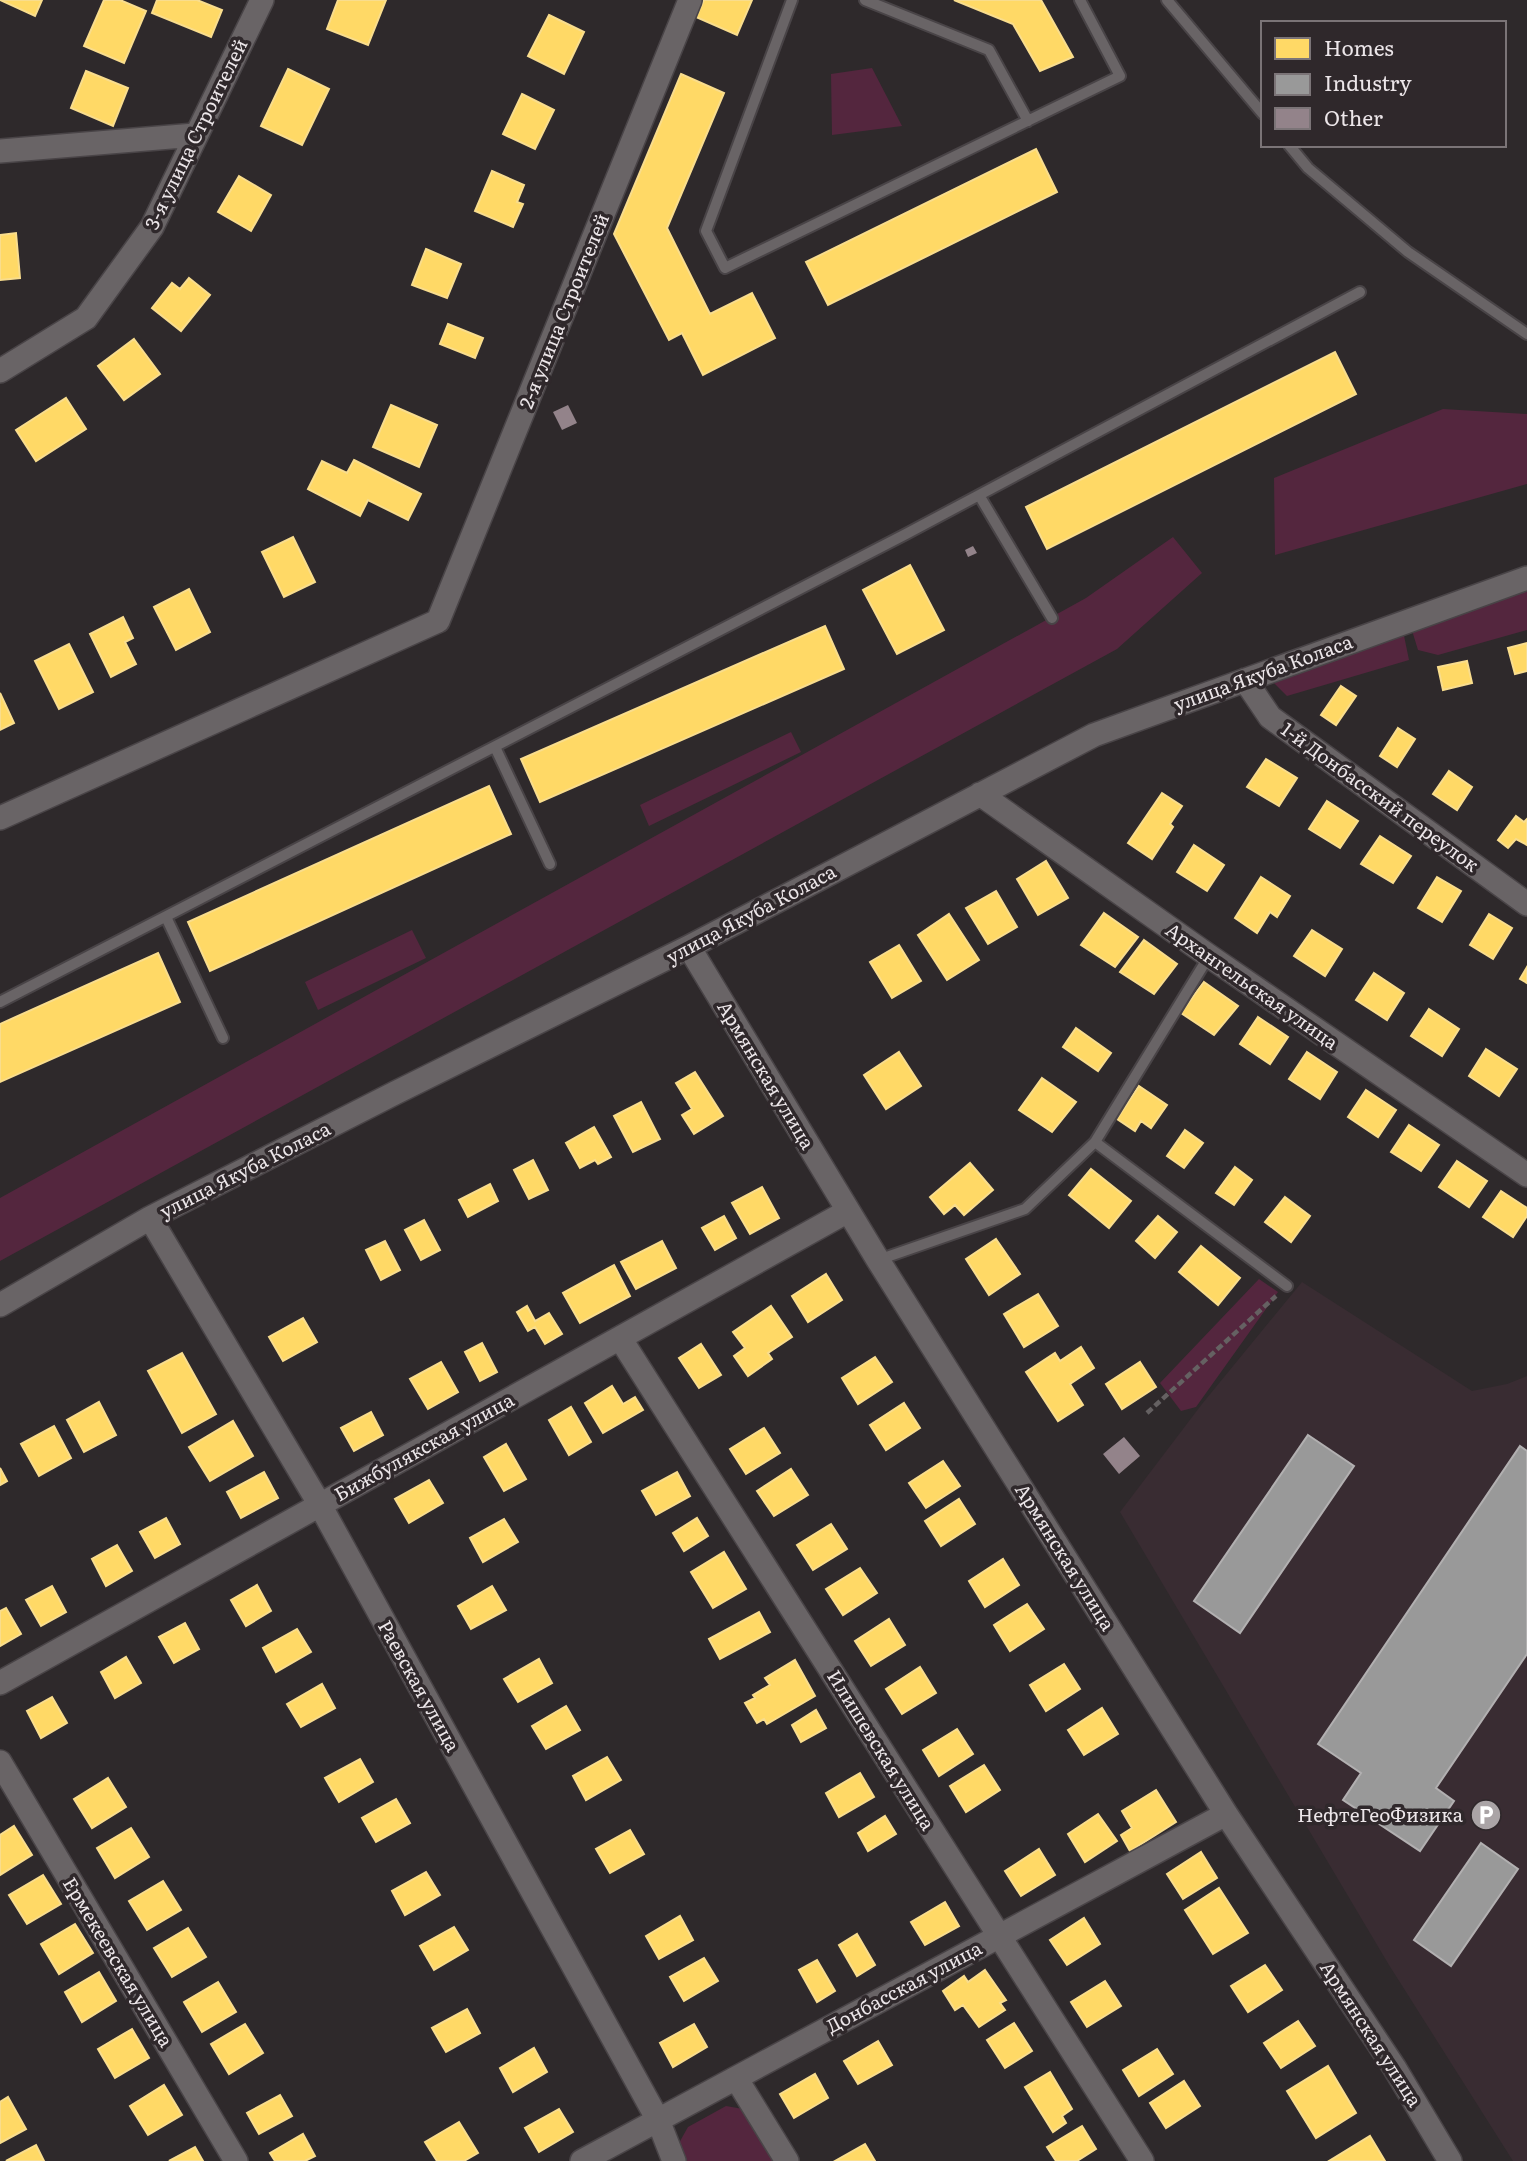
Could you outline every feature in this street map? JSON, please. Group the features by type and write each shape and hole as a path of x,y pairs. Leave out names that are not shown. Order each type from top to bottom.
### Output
{"street":[{"name":"3-я улица Строителей","path":"0,371 86,318 152,227 262,0"},
{"name":"2-я улица Строителей","path":"0,818 438,621 690,0"},
{"path":"0,151 195,135"},
{"name":"улица Якуба Коласа","path":"0,1305 150,1218 689,947 1094,735 1527,578"},
{"name":"1-й Донбасский переулок","path":"1245,680 1270,717 1527,904"},
{"name":"Архангельская улица","path":"980,794 1527,1175"},
{"name":"Армянская улица","path":"689,947 878,1260 1226,1814 1395,2067 1450,2161"},
{"name":"Бижбулякская улица","path":"0,1683 848,1211"},
{"name":"Раевская улица","path":"150,1218 320,1505 658,2120 674,2161"},
{"name":"Илишевская улица","path":"620,1338 1142,2161"},
{"name":"Ермекеевская улица","path":"0,1762 236,2161"},
{"name":"Донбасская улица","path":"582,2161 1226,1814"},
{"path":"736,2078 787,2161"}],"lane":[{"path":"792,0 706,231 724,268 1120,76 1080,0"},
{"path":"865,0 989,50 1028,121"},
{"path":"1167,0 1261,112"},
{"path":"1291,147 1308,167 1408,252 1527,334"},
{"path":"0,1002 979,495 1360,292"},
{"path":"979,495 1052,618"},
{"path":"495,747 550,864"},
{"path":"166,917 223,1038"},
{"path":"878,1260 1025,1209 1095,1142 1209,956"},
{"path":"1095,1142 1286,1286"}],"path":[{"path":"1147,1413 1286,1286"}],"shaded area":[{"path":"872,68 902,126 832,135 831,74"},
{"path":"1443,409 1527,414 1527,484 1275,555 1274,478"},
{"path":"1173,537 1202,573 1117,649 0,1261 0,1198 1086,598"},
{"path":"1527,584 1527,630 1438,655 1418,650 1410,624"},
{"path":"1402,626 1409,660 1287,696 1267,676"},
{"path":"791,732 801,752 649,826 640,805"},
{"path":"412,930 426,958 318,1010 305,982"},
{"path":"1259,1279 1278,1292 1196,1407 1181,1411 1160,1383"},
{"path":"1302,1282 1472,1391 1507,1384 1527,1376 1527,2161 1513,2161 1389,1965 1120,1512 1202,1404"},
{"path":"726,2106 743,2109 774,2161 686,2161 679,2143 688,2127"}],"building: Homes":[{"path":"0,0 42,0 35,16"},
{"path":"104,0 120,0 146,11 124,63 84,46"},
{"path":"157,0 197,0 222,10 211,37 152,13"},
{"path":"338,0 386,0 368,45 327,29"},
{"path":"704,0 752,0 737,35 696,17"},
{"path":"954,0 1041,0 1073,57 1040,71 1013,24"},
{"path":"549,15 584,32 564,74 528,56"},
{"path":"288,69 329,89 302,145 261,126"},
{"path":"86,71 128,88 113,126 71,108"},
{"path":"681,74 724,93 667,228 710,314 752,293 775,338 703,375 682,333 669,340 614,234"},
{"path":"522,94 554,110 535,149 503,134"},
{"path":"1036,149 1057,192 828,305 806,262"},
{"path":"492,171 524,185 517,202 523,204 513,227 475,211"},
{"path":"239,176 271,195 251,231 218,212"},
{"path":"16,233 20,278 0,280 0,235"},
{"path":"426,249 461,264 447,298 412,285"},
{"path":"189,278 210,295 181,331 152,308 172,283 180,289"},
{"path":"448,324 483,338 475,358 440,344"},
{"path":"134,339 160,374 124,400 98,366"},
{"path":"1335,352 1356,394 1047,549 1026,507"},
{"path":"66,398 86,429 36,461 16,430"},
{"path":"391,405 437,425 419,467 373,447"},
{"path":"354,460 421,494 408,520 368,500 360,516 308,489 322,461 347,473"},
{"path":"293,537 315,582 284,597 262,552"},
{"path":"910,565 944,630 897,654 863,590"},
{"path":"189,589 210,632 176,650 154,607"},
{"path":"123,617 133,638 125,642 136,664 111,677 90,634"},
{"path":"825,626 844,669 540,802 521,759"},
{"path":"1527,643 1527,671 1515,674 1508,648"},
{"path":"69,644 93,692 59,709 35,661"},
{"path":"1467,661 1472,683 1443,690 1438,667"},
{"path":"1341,686 1356,696 1336,725 1321,715"},
{"path":"0,693 14,723 0,730"},
{"path":"1398,728 1415,739 1397,767 1380,756"},
{"path":"1266,759 1297,778 1279,806 1247,787"},
{"path":"1449,771 1472,787 1457,810 1433,794"},
{"path":"489,786 511,834 210,971 188,922"},
{"path":"1162,793 1182,806 1170,824 1173,827 1152,859 1128,843"},
{"path":"1327,801 1358,821 1340,848 1309,829"},
{"path":"1516,816 1524,822 1527,819 1527,845 1516,839 1508,848 1498,840"},
{"path":"1380,836 1411,856 1393,883 1361,864"},
{"path":"1194,845 1224,865 1207,891 1177,872"},
{"path":"1046,861 1068,898 1038,915 1017,879"},
{"path":"1261,877 1290,896 1277,917 1270,912 1257,933 1235,918"},
{"path":"1437,877 1461,891 1442,922 1418,908"},
{"path":"996,891 1017,927 988,944 966,908"},
{"path":"1104,913 1138,937 1115,967 1081,945"},
{"path":"949,914 979,960 947,980 918,935"},
{"path":"1489,914 1512,928 1493,959 1470,945"},
{"path":"1312,930 1342,949 1325,976 1294,956"},
{"path":"1144,940 1177,964 1154,994 1120,972"},
{"path":"899,945 921,981 892,998 870,962"},
{"path":"158,953 180,1002 0,1082 0,1024"},
{"path":"1527,967 1527,983 1520,979"},
{"path":"1374,973 1404,993 1387,1020 1356,1000"},
{"path":"1204,982 1238,1006 1214,1035 1181,1013"},
{"path":"1429,1009 1459,1029 1442,1056 1411,1036"},
{"path":"1258,1017 1288,1037 1270,1064 1240,1044"},
{"path":"1076,1028 1111,1053 1098,1071 1063,1047"},
{"path":"1486,1049 1517,1069 1499,1096 1469,1076"},
{"path":"899,1052 921,1086 886,1109 864,1075"},
{"path":"1307,1052 1337,1072 1320,1099 1289,1079"},
{"path":"695,1072 723,1116 694,1134 682,1115 692,1109 676,1083"},
{"path":"1042,1078 1076,1102 1052,1132 1019,1110"},
{"path":"1139,1086 1167,1105 1151,1128 1141,1121 1135,1131 1117,1119"},
{"path":"1366,1090 1396,1110 1378,1137 1348,1117"},
{"path":"641,1102 660,1139 633,1152 614,1116"},
{"path":"1409,1125 1439,1145 1421,1171 1391,1152"},
{"path":"594,1127 611,1157 598,1164 595,1160 580,1168 566,1143"},
{"path":"1185,1130 1203,1143 1184,1168 1167,1156"},
{"path":"533,1160 548,1190 529,1199 514,1170"},
{"path":"1457,1161 1487,1181 1469,1207 1439,1187"},
{"path":"970,1163 993,1190 964,1215 955,1205 944,1214 930,1197"},
{"path":"1235,1167 1252,1180 1234,1205 1216,1193"},
{"path":"1091,1169 1131,1201 1109,1228 1069,1195"},
{"path":"490,1184 498,1201 468,1217 459,1200"},
{"path":"762,1187 779,1218 750,1234 732,1203"},
{"path":"1501,1191 1527,1208 1527,1216 1513,1237 1483,1217"},
{"path":"1285,1197 1310,1216 1291,1242 1265,1222"},
{"path":"724,1216 736,1238 715,1250 702,1228"},
{"path":"1158,1216 1177,1232 1155,1258 1136,1241"},
{"path":"424,1220 440,1250 421,1260 405,1230"},
{"path":"996,1239 1020,1274 989,1295 966,1259"},
{"path":"385,1241 400,1270 381,1280 366,1250"},
{"path":"662,1241 676,1268 636,1289 621,1262"},
{"path":"1201,1246 1240,1278 1218,1305 1179,1272"},
{"path":"614,1265 630,1296 580,1323 563,1293"},
{"path":"826,1274 842,1300 808,1322 792,1296"},
{"path":"1038,1294 1058,1326 1024,1347 1004,1314"},
{"path":"527,1306 535,1321 549,1313 562,1334 545,1344 535,1327 528,1331 517,1312"},
{"path":"771,1306 792,1337 768,1353 772,1359 748,1376 734,1356 745,1348 733,1332"},
{"path":"303,1318 317,1342 283,1361 269,1337"},
{"path":"482,1343 497,1372 480,1381 465,1352"},
{"path":"701,1344 721,1375 699,1388 679,1358"},
{"path":"1081,1347 1094,1368 1070,1384 1083,1405 1058,1421 1026,1372 1055,1353 1060,1361"},
{"path":"182,1353 216,1414 182,1433 148,1371"},
{"path":"875,1357 892,1382 858,1404 842,1378"},
{"path":"441,1362 458,1392 428,1409 410,1379"},
{"path":"1140,1362 1156,1387 1122,1409 1106,1384"},
{"path":"612,1386 623,1404 635,1397 643,1410 603,1433 585,1403"},
{"path":"99,1402 116,1435 84,1452 67,1420"},
{"path":"904,1403 920,1428 886,1450 870,1425"},
{"path":"571,1407 591,1442 569,1455 549,1420"},
{"path":"371,1412 383,1435 354,1451 341,1428"},
{"path":"233,1421 253,1456 210,1481 189,1447"},
{"path":"54,1426 71,1458 39,1476 21,1444"},
{"path":"764,1428 780,1453 746,1474 730,1449"},
{"path":"506,1444 526,1479 504,1491 484,1457"},
{"path":"943,1461 960,1486 926,1508 909,1483"},
{"path":"0,1468 7,1481 0,1485"},
{"path":"791,1469 808,1495 774,1516 757,1491"},
{"path":"264,1472 278,1498 241,1518 227,1492"},
{"path":"677,1472 690,1496 656,1515 642,1491"},
{"path":"429,1480 443,1503 409,1523 395,1499"},
{"path":"959,1499 975,1524 941,1546 925,1521"},
{"path":"166,1518 180,1544 155,1558 140,1532"},
{"path":"697,1518 708,1536 684,1551 673,1533"},
{"path":"504,1519 518,1542 483,1562 470,1538"},
{"path":"831,1524 847,1549 813,1570 797,1545"},
{"path":"117,1545 132,1571 106,1586 92,1559"},
{"path":"724,1552 746,1589 713,1608 691,1572"},
{"path":"1003,1559 1019,1585 985,1607 969,1581"},
{"path":"860,1568 877,1593 843,1615 826,1589"},
{"path":"257,1585 271,1611 246,1626 231,1600"},
{"path":"52,1586 66,1612 41,1626 26,1600"},
{"path":"492,1586 506,1610 471,1629 458,1606"},
{"path":"1027,1604 1044,1629 1010,1651 994,1625"},
{"path":"6,1608 21,1634 0,1646 0,1611"},
{"path":"759,1612 770,1632 720,1659 709,1639"},
{"path":"889,1619 905,1645 871,1666 855,1641"},
{"path":"185,1623 199,1649 174,1663 159,1637"},
{"path":"297,1629 311,1652 276,1672 263,1648"},
{"path":"126,1657 141,1683 115,1698 101,1672"},
{"path":"539,1659 552,1683 518,1702 504,1679"},
{"path":"795,1660 815,1696 767,1724 764,1719 757,1723 745,1703 770,1685 765,1678"},
{"path":"1064,1664 1080,1689 1046,1711 1030,1685"},
{"path":"920,1667 936,1693 902,1714 886,1689"},
{"path":"322,1684 335,1708 301,1727 287,1704"},
{"path":"52,1697 67,1723 41,1738 27,1711"},
{"path":"566,1706 580,1730 546,1749 532,1726"},
{"path":"1102,1708 1118,1734 1084,1755 1068,1730"},
{"path":"816,1710 826,1728 801,1742 792,1725"},
{"path":"957,1729 973,1754 939,1776 923,1750"},
{"path":"607,1757 621,1780 586,1800 573,1776"},
{"path":"360,1759 373,1782 339,1802 325,1778"},
{"path":"984,1765 1000,1790 966,1812 950,1786"},
{"path":"860,1773 874,1797 839,1817 826,1793"},
{"path":"108,1778 126,1807 92,1828 74,1799"},
{"path":"1156,1790 1176,1822 1130,1851 1121,1835 1132,1828 1122,1811"},
{"path":"396,1799 410,1823 376,1842 362,1818"},
{"path":"1098,1814 1117,1841 1085,1862 1068,1834"},
{"path":"885,1816 896,1834 868,1851 858,1833"},
{"path":"14,1826 32,1855 0,1875 0,1835"},
{"path":"131,1828 149,1857 115,1878 97,1848"},
{"path":"630,1830 644,1854 610,1873 596,1849"},
{"path":"1039,1849 1055,1875 1021,1896 1005,1871"},
{"path":"1201,1852 1217,1878 1183,1899 1167,1874"},
{"path":"426,1872 440,1895 405,1915 392,1891"},
{"path":"43,1875 61,1904 27,1924 9,1895"},
{"path":"163,1881 181,1910 147,1930 129,1901"},
{"path":"1219,1888 1248,1933 1213,1954 1185,1910"},
{"path":"945,1902 959,1926 925,1945 911,1922"},
{"path":"680,1916 693,1940 659,1959 646,1936"},
{"path":"1084,1918 1100,1944 1067,1965 1050,1940"},
{"path":"75,1924 93,1953 59,1974 41,1944"},
{"path":"454,1927 468,1950 434,1970 420,1946"},
{"path":"188,1928 206,1957 172,1977 154,1948"},
{"path":"857,1934 875,1965 857,1976 839,1945"},
{"path":"704,1958 718,1981 684,2001 670,1977"},
{"path":"817,1960 835,1991 817,2002 799,1970"},
{"path":"1265,1965 1282,1990 1248,2012 1231,1986"},
{"path":"985,1970 1006,2000 1000,2003 1005,2010 979,2027 963,2005 955,2010 943,1991 964,1976 968,1982"},
{"path":"99,1972 116,2001 82,2022 65,1992"},
{"path":"1105,1981 1121,2006 1087,2027 1071,2002"},
{"path":"218,1982 236,2012 202,2032 184,2002"},
{"path":"467,2009 480,2033 446,2052 432,2028"},
{"path":"1298,2021 1315,2046 1281,2068 1264,2043"},
{"path":"1014,2023 1032,2051 1005,2068 987,2040"},
{"path":"245,2024 263,2053 229,2074 211,2044"},
{"path":"694,2024 707,2047 673,2067 660,2043"},
{"path":"132,2029 149,2058 115,2078 98,2049"},
{"path":"878,2041 892,2065 858,2084 844,2061"},
{"path":"534,2048 547,2072 513,2092 500,2068"},
{"path":"1157,2049 1173,2074 1139,2096 1123,2070"},
{"path":"1328,2066 1356,2113 1316,2138 1287,2091"},
{"path":"1050,2072 1072,2109 1062,2116 1066,2123 1053,2132 1025,2087"},
{"path":"815,2074 828,2098 794,2118 780,2094"},
{"path":"1184,2081 1200,2106 1166,2128 1150,2103"},
{"path":"164,2085 182,2115 148,2135 130,2106"},
{"path":"280,2095 292,2116 259,2134 247,2113"},
{"path":"8,2097 26,2129 0,2143 0,2102"},
{"path":"559,2109 573,2132 539,2152 525,2128"},
{"path":"459,2122 478,2153 464,2161 437,2161 425,2142"},
{"path":"1082,2126 1096,2149 1077,2161 1056,2161 1047,2147"},
{"path":"303,2134 315,2156 305,2161 275,2161 270,2153"},
{"path":"1370,2136 1385,2161 1329,2161"},
{"path":"865,2144 875,2161 835,2161"},
{"path":"36,2145 44,2161 6,2161"},
{"path":"195,2147 203,2161 169,2161"}],"building: Industry":[{"path":"1308,1435 1354,1466 1240,1633 1194,1601"},
{"path":"1520,1446 1527,1451 1527,1654 1436,1788 1454,1801 1420,1851 1343,1800 1361,1773 1318,1744"},
{"path":"1481,1843 1518,1869 1451,1966 1414,1940"}],"building: Other":[{"path":"568,405 577,423 562,430 553,412"},
{"path":"973,546 977,553 968,557 965,550"},
{"path":"1124,1437 1140,1456 1119,1474 1103,1454"}],"place":[{"name":"НефтеГеоФизика","path":"1486,1815"}]}
